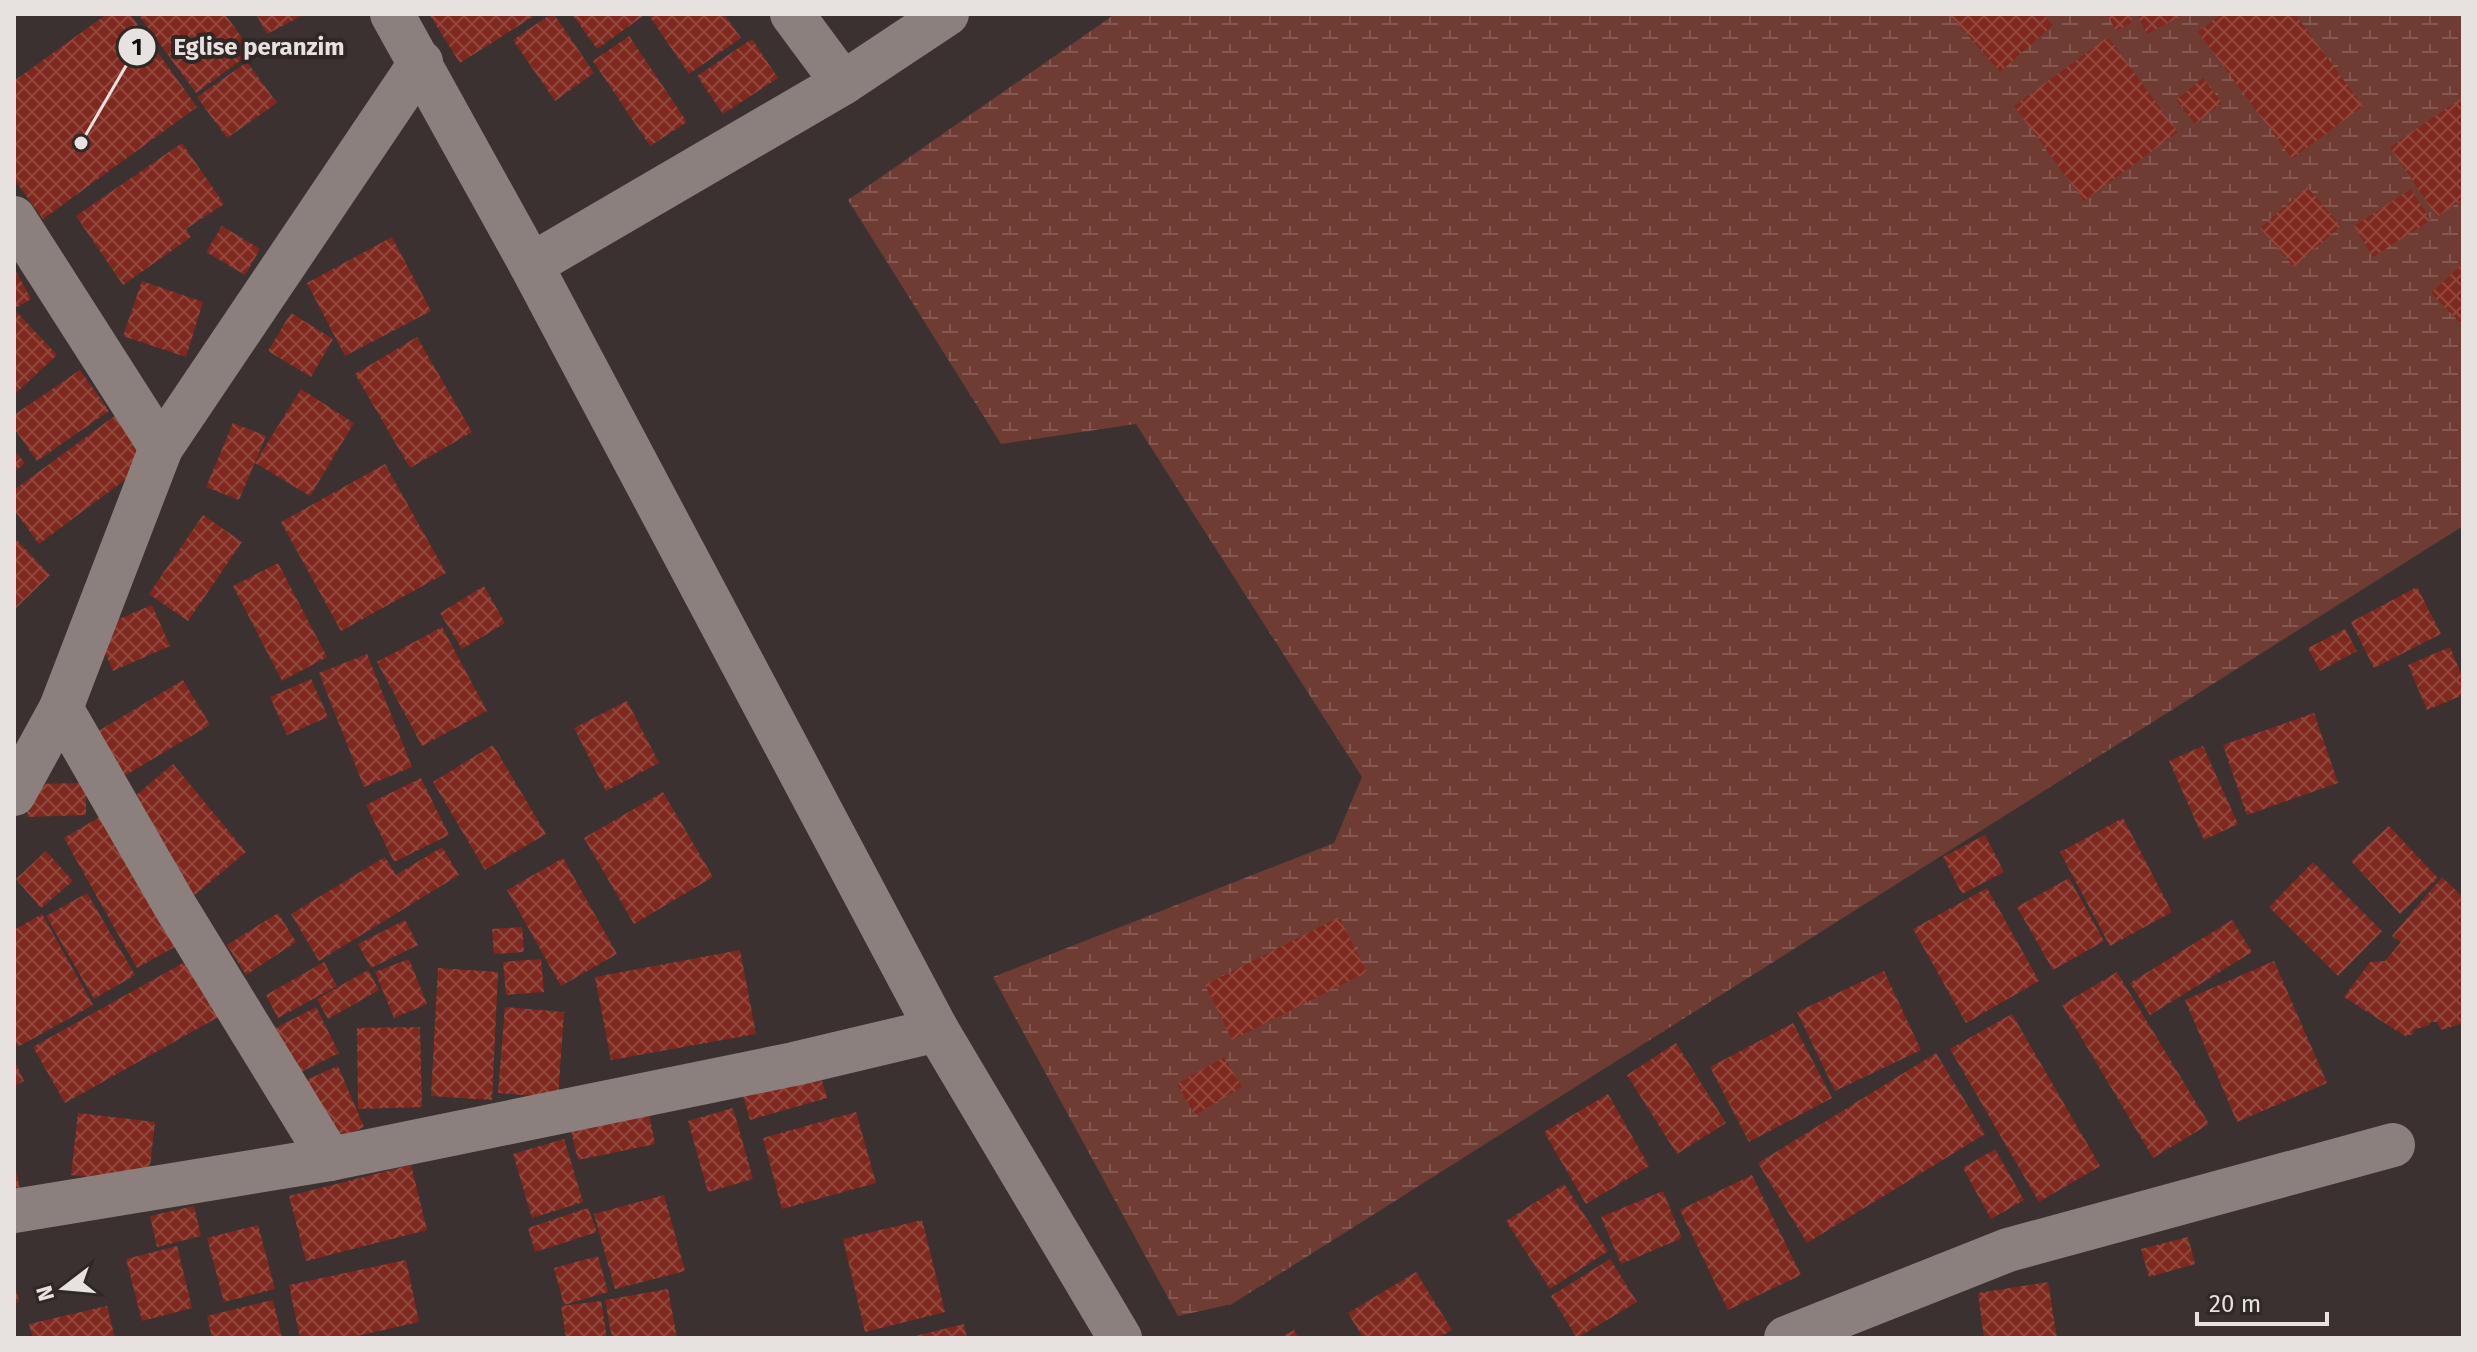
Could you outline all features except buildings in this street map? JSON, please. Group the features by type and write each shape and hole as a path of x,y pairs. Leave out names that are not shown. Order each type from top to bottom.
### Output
{"street":[{"path":"392,14 531,265 937,1030 1120,1338"},
{"path":"792,14 843,83"},
{"path":"531,265 843,83 947,14"},
{"path":"14,794 61,708 161,448 421,62"},
{"path":"14,218 161,448"},
{"path":"61,708 175,906 330,1159"},
{"path":"14,1211 330,1159 794,1064 937,1030"},
{"path":"1786,1338 2008,1250 2393,1145"}],"green space":[{"path":"1115,14 2463,14 2463,526 1232,1304 1178,1316 993,977 1334,843 1362,777 1136,424 1001,444 848,200"}],"place":[{"name":"Eglise peranzim","path":"81,143"}]}
